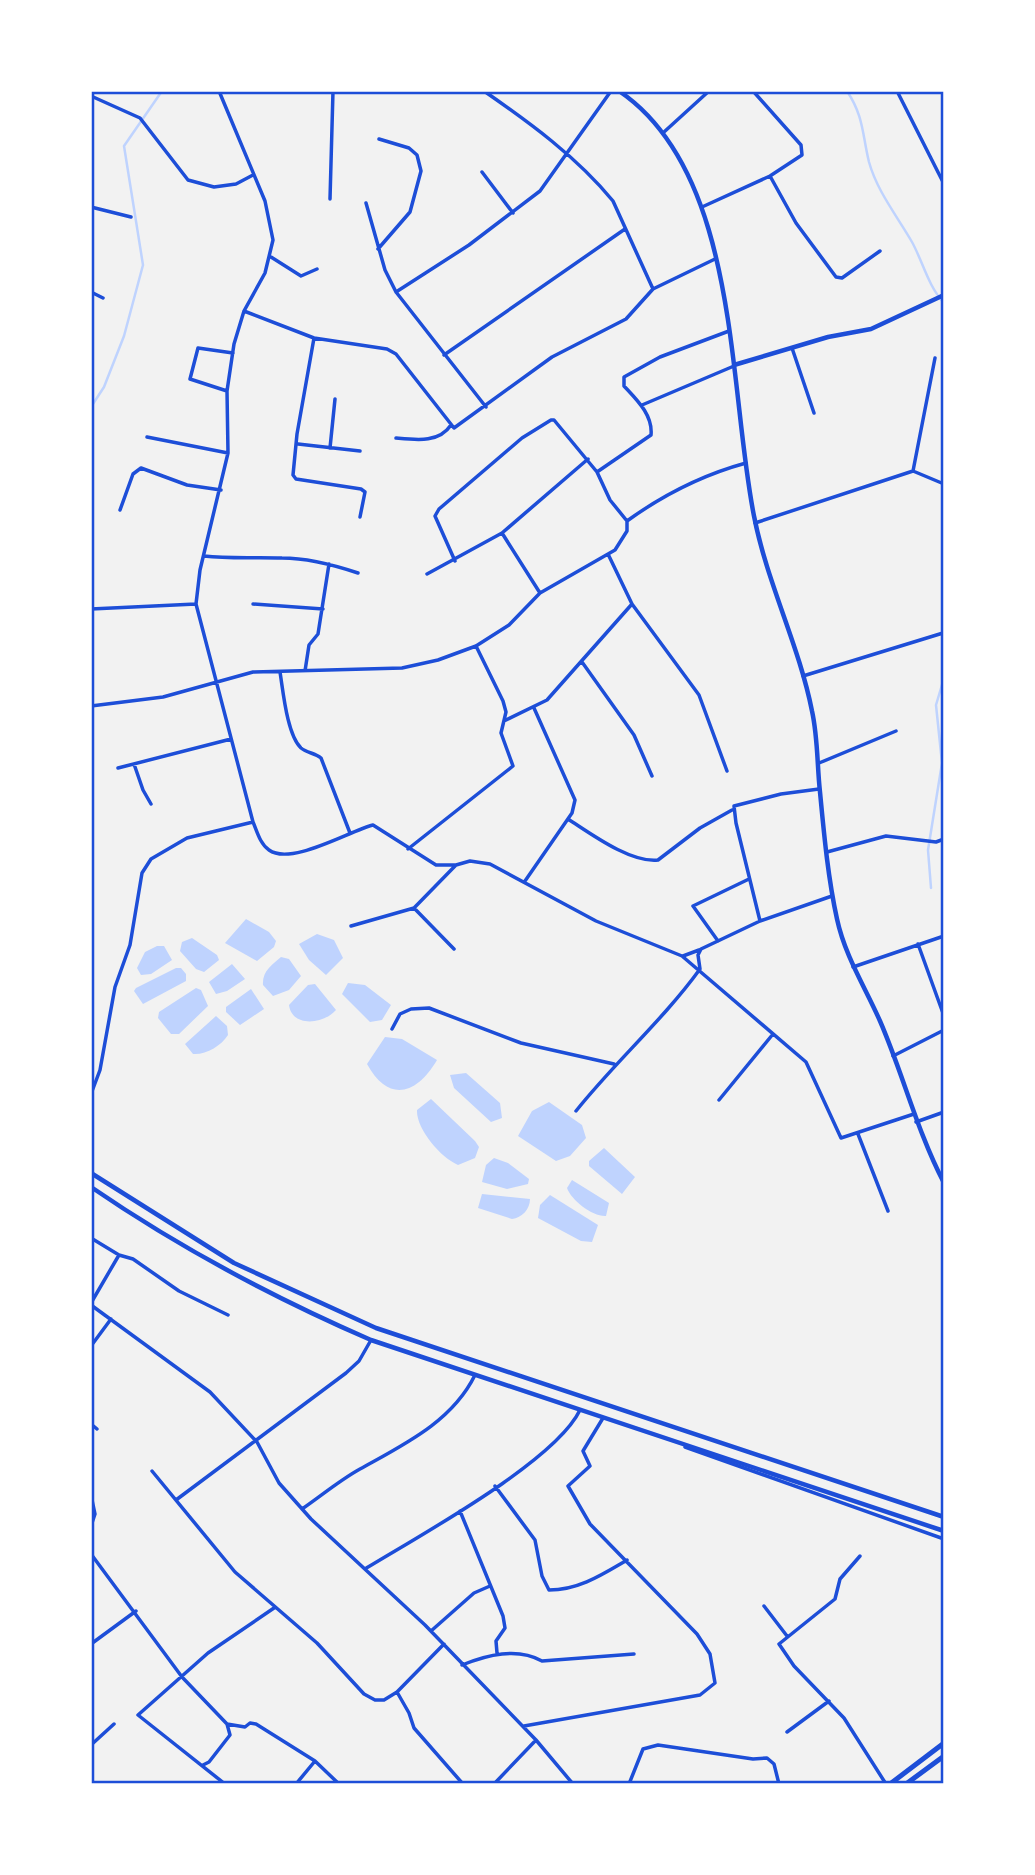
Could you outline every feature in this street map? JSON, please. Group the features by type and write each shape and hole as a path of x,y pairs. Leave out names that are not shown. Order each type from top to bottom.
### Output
{"main road":[{"path":"619,91 643,109 664,132 702,207 729,331 755,523 813,712 832,896 843,941 893,1056 916,1122 944,1183"},
{"path":"734,366 828,337 871,329 940,296"},
{"path":"91,1173 234,1263 284,1289 376,1328 944,1517"},
{"path":"97,1177 91,1186 212,1264 291,1305 371,1340 685,1447 944,1531"},
{"path":"798,1482 801,1471"},
{"path":"888,1784 944,1743"},
{"path":"906,1784 944,1756"}],"street":[{"path":"219,91 267,209 272,240 271,257 244,311 233,353 227,391 228,453 204,556 196,604 253,822 263,845 272,852 281,854 305,851 373,825 436,865 481,861 525,881 596,921 682,956 700,969 806,1062 822,1092 839,1136 858,1134 914,1114"},
{"path":"330,199 333,91"},
{"path":"484,91 568,154 613,201 653,289"},
{"path":"396,292 513,214 540,191 611,91"},
{"path":"664,132 709,91"},
{"path":"702,207 770,176 797,160 803,151 753,91"},
{"path":"897,91 944,184"},
{"path":"91,96 140,118 188,180 214,187 236,184 253,175"},
{"path":"378,249 410,212 421,171 417,155 409,148 379,139"},
{"path":"482,172 513,214"},
{"path":"770,176 796,223 836,277 842,278 880,251"},
{"path":"366,203 378,249 396,292 486,407"},
{"path":"91,207 131,218"},
{"path":"444,355 625,229"},
{"path":"271,257 301,276 317,269"},
{"path":"244,311 314,338 387,349 396,354 452,425 458,426 552,357 626,319 653,289 715,259"},
{"path":"91,292 103,298"},
{"path":"597,472 651,435 652,427 642,405 624,386 624,377 660,357 729,331"},
{"path":"314,338 297,434 294,477 361,489 365,492 365,501 360,517"},
{"path":"227,391 190,379 198,348 233,353"},
{"path":"792,348 814,413"},
{"path":"913,471 935,358"},
{"path":"642,405 734,366"},
{"path":"330,448 335,399"},
{"path":"91,706 163,697 253,671 402,668 438,660 476,646 509,625 540,593 608,554 623,541 626,521 610,500 588,459 554,420 522,438 451,496 435,516 455,561"},
{"path":"397,438 438,438 445,435 452,425"},
{"path":"146,437 228,453"},
{"path":"298,444 360,452"},
{"path":"427,574 502,533 588,459"},
{"path":"626,521 654,501 692,482 746,463"},
{"path":"120,510 134,474 141,468 187,485 221,490"},
{"path":"755,523 913,471 944,484"},
{"path":"502,533 540,593"},
{"path":"608,554 632,604 699,695 727,771"},
{"path":"204,556 229,559 284,557 329,564 358,573"},
{"path":"305,671 309,645 318,634 329,564"},
{"path":"91,609 196,604"},
{"path":"253,604 323,609"},
{"path":"503,721 547,700 632,604"},
{"path":"803,676 943,633"},
{"path":"408,849 513,766 501,733 506,712 500,691 476,646"},
{"path":"582,662 634,735 652,776"},
{"path":"280,672 296,739 302,748 321,758 350,833"},
{"path":"525,881 568,819 575,800 534,708"},
{"path":"819,763 896,731"},
{"path":"118,768 231,739"},
{"path":"134,764 151,804"},
{"path":"568,819 618,849 651,861 658,860 689,836 733,810 739,803 819,789"},
{"path":"733,810 760,922"},
{"path":"91,1094 100,1070 115,987 130,945 142,873 151,859 187,838 253,822"},
{"path":"827,852 886,836 936,842 944,839"},
{"path":"351,926 414,908 456,865"},
{"path":"718,941 693,906 749,879"},
{"path":"682,956 760,922 832,896"},
{"path":"414,908 454,948"},
{"path":"853,967 944,936"},
{"path":"918,944 944,1016"},
{"path":"700,969 698,955 701,949"},
{"path":"576,1111 614,1064 700,969"},
{"path":"392,1029 400,1014 411,1009 429,1008 520,1043 614,1064"},
{"path":"893,1056 944,1030"},
{"path":"719,1100 773,1034"},
{"path":"916,1122 944,1112"},
{"path":"858,1134 888,1211"},
{"path":"91,1238 119,1255 133,1259 166,1284 228,1315"},
{"path":"119,1255 91,1304 210,1392 257,1442 279,1483 302,1509 444,1644 536,1740 573,1784"},
{"path":"91,1346 111,1319"},
{"path":"176,1500 257,1442 359,1361 371,1340"},
{"path":"302,1509 358,1470 399,1449 453,1408 466,1394 475,1375"},
{"path":"365,1569 460,1511 552,1446 574,1422 580,1410"},
{"path":"523,1726 701,1695 715,1683 710,1654 697,1634 628,1560 590,1524 568,1486 590,1466 583,1451 603,1418"},
{"path":"91,1424 97,1429"},
{"path":"685,1447 944,1539"},
{"path":"152,1471 219,1554 274,1607 317,1643 364,1694 375,1700 384,1700 397,1692 444,1644"},
{"path":"495,1486 535,1540 542,1576 549,1590 561,1590 591,1581 628,1560"},
{"path":"91,1495 95,1514 91,1527"},
{"path":"460,1511 505,1628 496,1641 497,1653"},
{"path":"91,1554 136,1611 182,1677 227,1724 230,1735 209,1762 203,1765"},
{"path":"860,1556 840,1579 835,1599 779,1644 781,1650 844,1718 888,1784"},
{"path":"431,1631 474,1593 490,1586"},
{"path":"764,1606 787,1636"},
{"path":"225,1784 138,1715 208,1653 274,1607"},
{"path":"91,1644 136,1611"},
{"path":"463,1665 497,1653 535,1657 542,1661 634,1654"},
{"path":"397,1692 414,1728 463,1784"},
{"path":"787,1732 829,1701"},
{"path":"227,1724 245,1727 250,1723 256,1724 315,1761 339,1784"},
{"path":"91,1745 114,1724"},
{"path":"494,1784 536,1740"},
{"path":"629,1784 643,1749 658,1745 753,1759 766,1758 774,1764 779,1784"},
{"path":"296,1784 315,1761"}],"water":[{"path":"246,919 269,932 276,941 274,947 257,961 225,943"},
{"path":"317,934 334,940 343,958 326,975 309,960 299,944"},
{"path":"192,938 217,955 219,960 204,972 196,969 180,951 182,942"},
{"path":"157,946 164,946 172,960 151,974 141,975 137,968 145,952"},
{"path":"281,957 289,959 301,976 289,990 273,996 263,985 263,980 268,969"},
{"path":"232,964 245,979 227,991 216,994 209,982"},
{"path":"181,968 186,974 186,981 143,1004 134,991 136,988"},
{"path":"348,983 365,985 391,1005 382,1020 370,1022 342,994"},
{"path":"315,984 336,1010 317,1021 302,1020 291,1012 289,1005 308,985"},
{"path":"196,988 201,990 208,1006 179,1034 171,1034 158,1018 159,1012"},
{"path":"251,989 264,1009 240,1025 226,1012 226,1007"},
{"path":"216,1016 227,1026 228,1035 213,1049 193,1054 185,1044"},
{"path":"385,1037 402,1039 437,1060 421,1081 412,1087 403,1090 384,1085 367,1064"},
{"path":"466,1073 500,1103 502,1118 491,1122 454,1088 450,1075"},
{"path":"431,1099 475,1141 479,1147 475,1158 458,1165 444,1156 425,1134 417,1110"},
{"path":"549,1102 582,1125 586,1138 570,1156 556,1161 518,1136 532,1111"},
{"path":"604,1148 635,1177 622,1194 589,1166 589,1161"},
{"path":"494,1158 508,1163 529,1179 528,1184 507,1189 482,1182 486,1165"},
{"path":"572,1180 609,1203 606,1216 589,1211 573,1198 567,1188"},
{"path":"482,1194 530,1199 530,1203 522,1215 512,1219 478,1208"},
{"path":"550,1195 598,1225 592,1242 581,1241 538,1218 540,1205"}],"waterway":[{"path":"91,407 104,387 124,336 143,265 124,146 162,91"},
{"path":"847,91 860,117 869,162 877,183 944,303"},
{"path":"931,888 928,850 942,763 936,705 944,678"}]}
